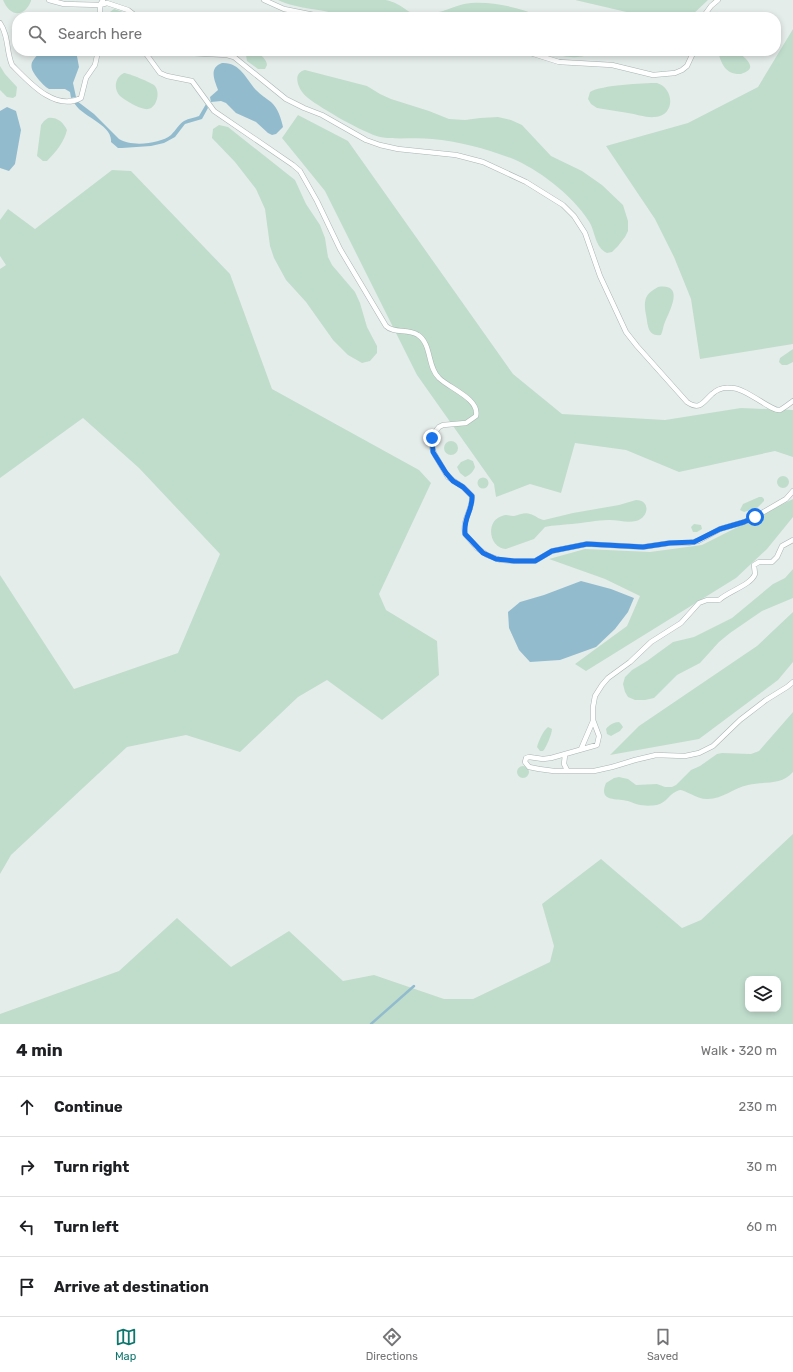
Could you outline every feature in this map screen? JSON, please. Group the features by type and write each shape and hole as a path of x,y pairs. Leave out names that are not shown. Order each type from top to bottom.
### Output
{"lane":[{"path":"49,0 64,4 100,5 107,3 132,12"},
{"path":"100,12 100,5 103,0"},
{"path":"264,0 284,9 299,12"},
{"path":"707,12 718,0"},
{"path":"0,23 7,36 10,61 12,65 45,95 60,101 69,102 81,98 86,78 95,65 97,56"},
{"path":"148,56 160,73 167,76 192,81 214,111 299,170 317,201 340,249 386,326 392,330 411,332 420,336 426,347 434,373 443,382 454,388 473,403 477,412 476,416 466,423 443,425 439,427 433,435 432,448 448,477 463,487 472,496 464,521 465,534 483,553 500,560 535,561 552,551 587,544 643,547 670,543 694,542 720,529 755,517 786,499 793,491"},
{"path":"230,56 234,57 286,99 322,115 350,132 373,143 406,151 450,154 472,159 502,170 534,186 564,206 578,221 588,242 600,276 626,332 687,402 698,406 704,403 713,393 722,388 739,389 750,394 775,410 781,410 793,401"},
{"path":"540,56 559,62 612,65 653,75 682,70 687,66 692,56"},
{"path":"582,749 593,720 594,699 608,678 630,662 651,642 681,623 699,604 707,600 720,600 727,593 751,580 755,574 754,565 759,562 772,562 777,557 782,546 793,540"},
{"path":"593,720 599,736 598,743 593,747 565,755 543,759 529,757 526,758 525,762 529,767 539,769 602,770 656,755 685,756 699,753 713,746 740,720 793,682"},
{"path":"565,755 564,764 567,770"}],"green space":[{"path":"3,0 31,0 28,7 22,12 13,12 6,6"},
{"path":"278,0 386,0 395,3 410,12 328,12 294,6"},
{"path":"575,0 708,0 695,12 627,12"},
{"path":"473,3 503,5 530,12 439,12 464,4"},
{"path":"114,9 123,12 110,12"},
{"path":"793,29 793,344 700,359 691,299 674,257 655,219 606,146 688,123 758,87 777,56 781,56 781,49"},
{"path":"246,56 262,56 267,65 265,69 258,69 247,61"},
{"path":"563,56 583,56 576,57"},
{"path":"720,56 743,56 749,63 750,69 741,74 732,73 725,68"},
{"path":"0,66 17,87 16,96 13,98 7,97 0,90"},
{"path":"305,70 367,86 391,99 449,119 465,120 498,117 511,120 522,125 551,156 582,171 602,185 623,205 628,221 628,231 625,237 612,252 607,253 597,243 591,224 564,192 543,176 511,158 482,149 442,140 426,138 380,137 354,126 323,108 303,93 297,79 299,73"},
{"path":"124,73 140,78 155,86 158,93 155,104 152,107 145,109 139,107 120,96 116,90 116,83 119,77"},
{"path":"642,83 657,83 667,90 670,101 667,112 655,117 597,108 591,104 588,99 590,92 603,88"},
{"path":"298,115 348,141 513,374 562,414 665,420 741,408 793,410 793,457 775,451 679,472 626,450 575,443 561,493 530,484 496,497 494,484 417,375 325,191 282,138"},
{"path":"48,118 54,118 59,121 67,130 62,143 47,161 43,161 37,156 41,125"},
{"path":"219,125 228,127 295,180 306,204 320,225 325,238 328,257 332,265 355,292 360,303 367,327 377,346 377,353 370,361 362,363 348,355 333,340 306,302 286,280 274,258 270,246 265,209 256,189 235,162 212,138 213,129"},
{"path":"112,170 131,171 230,274 272,389 419,470 431,483 379,594 386,610 437,641 439,675 382,720 327,680 298,697 240,752 186,735 127,747 11,855 0,874 0,575 74,689 178,653 220,554 139,468 83,418 0,478 0,269 6,265 0,256 0,220 8,209 35,229"},
{"path":"658,287 666,287 671,289 674,298 661,335 653,334 649,329 645,304 648,295"},
{"path":"793,349 793,362 787,365 782,365 779,362 780,358"},
{"path":"451,441 456,443 458,448 456,453 451,455 446,453 444,448 446,443"},
{"path":"468,459 473,461 475,467 468,476 465,477 460,473 457,467 461,462"},
{"path":"781,476 785,476 789,482 785,488 781,488 777,484 777,480"},
{"path":"481,478 485,478 487,479 487,487 481,488 478,485 478,481"},
{"path":"762,497 764,501 757,508 744,512 740,510 743,504"},
{"path":"793,499 793,517 767,549 736,578 586,671 575,664 627,626 640,596 605,579 549,559 585,549 650,552 702,545"},
{"path":"636,500 644,503 646,506 646,513 636,521 629,522 604,520 545,527 534,539 506,549 500,548 496,544 491,534 493,523 504,515 514,516 528,513 544,520 619,505"},
{"path":"694,524 701,525 702,529 697,532 693,532 691,527"},
{"path":"793,569 793,598 762,611 730,633 719,642 700,663 677,675 654,698 635,700 628,697 623,684 625,677 632,670 673,642 694,637 732,618 773,584 785,578"},
{"path":"793,612 793,662 778,680 699,739 610,755 639,726 757,646"},
{"path":"793,712 793,772 783,779 743,786 713,799 700,798 680,790 660,804 652,806 610,798 604,793 606,783 619,777 628,779 636,785 657,784 665,787 672,787 691,770 700,766 717,754 751,754 759,751"},
{"path":"619,722 623,727 620,731 611,736 607,734 606,729 610,725"},
{"path":"548,727 552,729 550,737 543,751 540,751 537,747 538,744 543,733"},
{"path":"523,766 527,768 529,772 527,776 523,778 519,776 517,772 519,768"},
{"path":"793,834 793,1024 0,1024 0,1014 119,971 177,918 231,967 289,931 343,981 374,975 444,999 473,999 550,962 554,946 542,904 601,859 682,928 701,920"}],"water":[{"path":"36,56 77,56 79,67 73,83 76,97 71,98 70,92 65,89 49,89 44,85 33,72 32,62"},
{"path":"228,63 238,68 256,90 276,107 283,127 276,134 272,135 268,133 256,122 236,113 226,103 221,101 211,102 210,97 218,90 214,79 214,71 218,65"},
{"path":"77,101 94,114 119,139 138,144 160,141 166,138 171,135 184,121 199,116 206,104 208,108 202,119 185,124 175,137 164,143 151,146 118,148 111,142 107,130 77,107 74,102"},
{"path":"7,107 16,111 21,130 15,164 9,171 0,168 0,111"},
{"path":"581,581 611,589 634,598 628,612 615,629 596,647 560,660 530,662 519,650 509,628 508,612 520,602"}],"waterway":[{"path":"371,1024 414,986"}],"route":[{"path":"432,438 433,452 448,477 463,487 472,496 472,500 464,521 465,534 483,553 500,560 535,561 552,551 587,544 624,547 649,547 670,543 694,542 720,529 755,517"}]}
